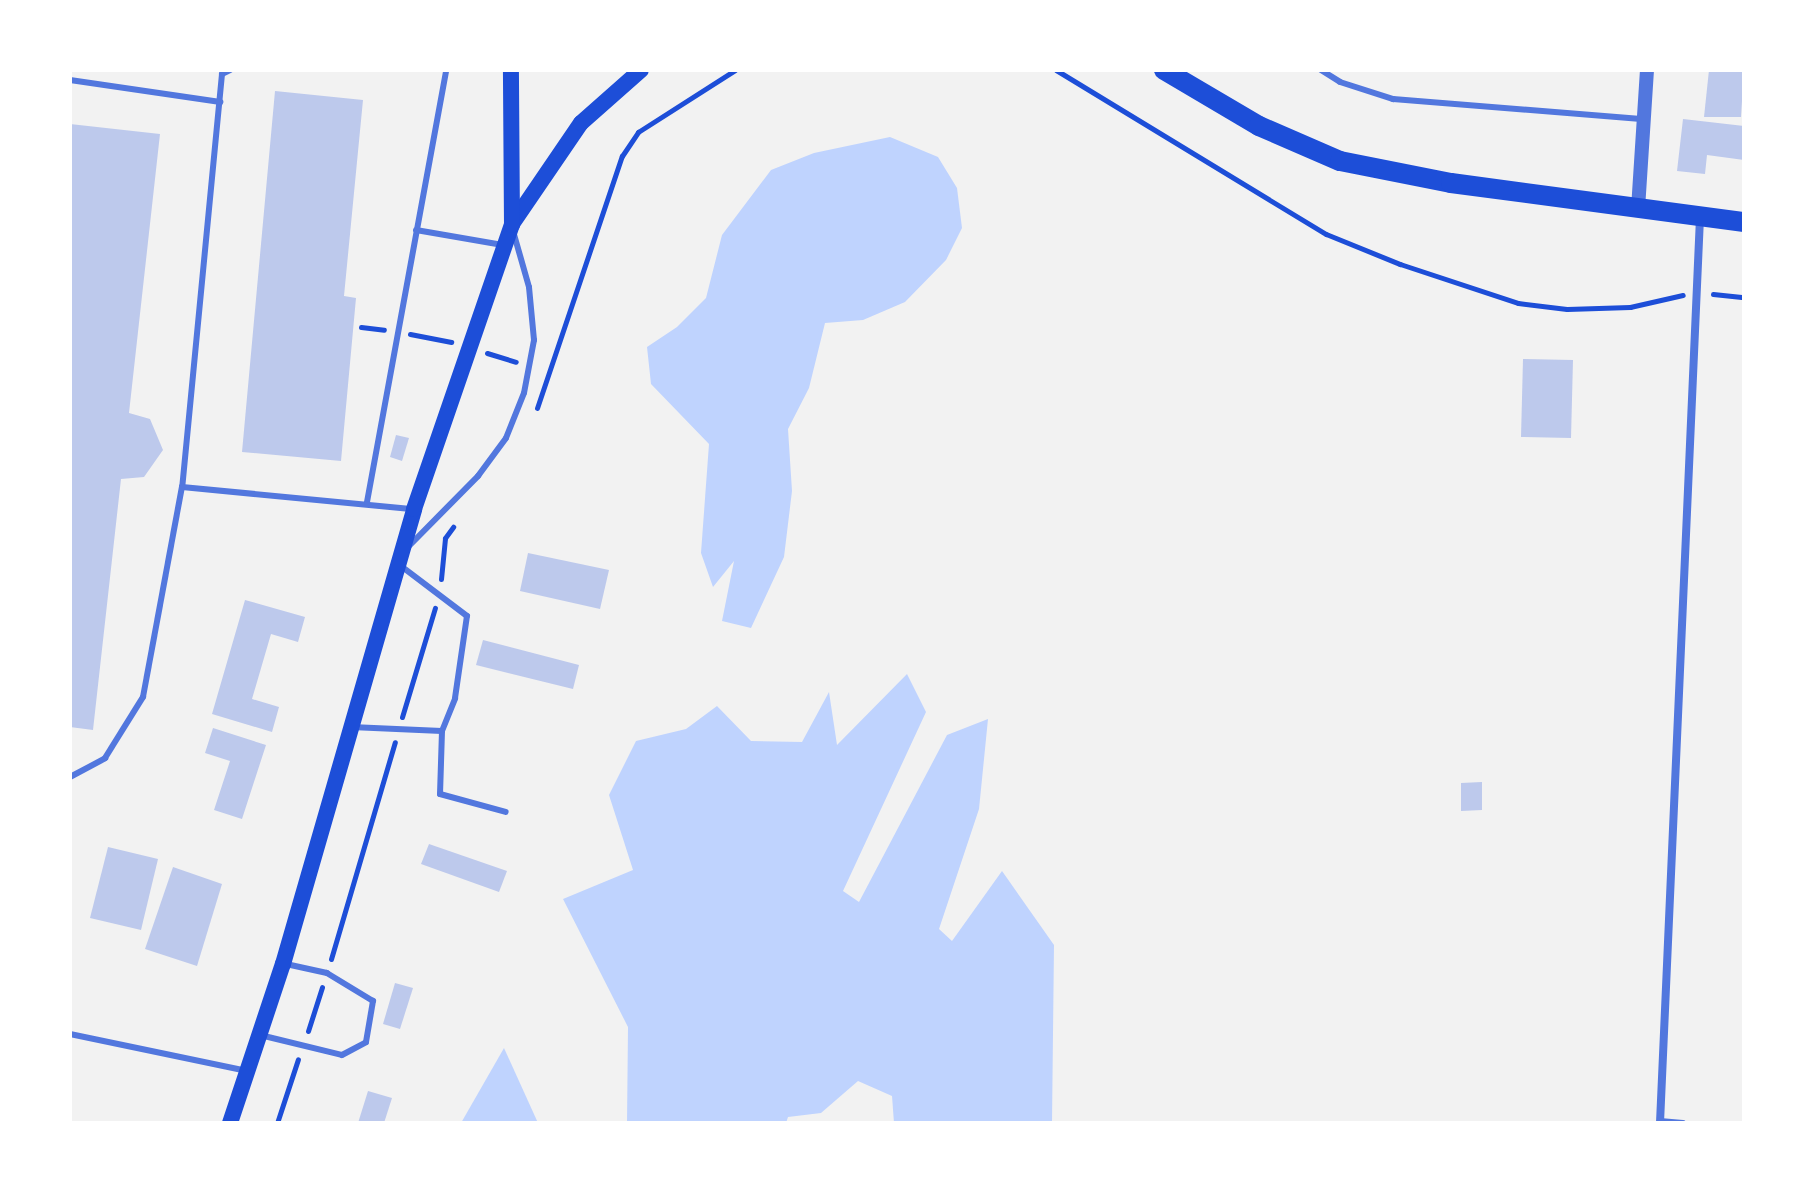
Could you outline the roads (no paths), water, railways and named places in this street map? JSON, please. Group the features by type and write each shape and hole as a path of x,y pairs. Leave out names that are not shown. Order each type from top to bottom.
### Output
{"main road":[{"path":"230,1123 283,964 348,727 414,509 512,225 511,70"},
{"path":"512,225 581,123 641,70"},
{"path":"1164,70 1259,126 1340,161 1638,209 1744,222"}],"street":[{"path":"1638,209 1647,70"},
{"path":"1660,1122 1700,217"}],"lane":[{"path":"70,777 105,758 143,697 182,487 222,74 230,70"},
{"path":"367,502 446,70"},
{"path":"1321,70 1340,82 1393,99 1644,119"},
{"path":"70,80 220,102"},
{"path":"506,812 440,794 442,731 455,698 467,616 439,598 401,559 478,476 506,438 524,393 534,340 529,287 512,225"},
{"path":"416,230 506,245"},
{"path":"182,487 367,502 414,509"},
{"path":"348,727 442,731"},
{"path":"259,1035 342,1055 366,1042 373,1001 327,973 283,964"},
{"path":"70,1034 247,1071"},
{"path":"1660,1122 1683,1123"}],"water":[{"path":"890,137 938,157 957,188 962,228 946,260 905,302 863,320 825,323 809,388 788,429 792,491 784,557 751,628 722,621 734,561 713,587 701,553 709,444 651,384 647,347 677,327 706,298 722,235 771,170 814,153"},
{"path":"907,674 926,712 843,891 859,902 947,735 988,719 979,809 939,929 952,941 1002,871 1054,945 1052,1123 894,1123 892,1096 858,1081 821,1113 788,1117 786,1123 627,1123 628,1027 563,899 633,870 609,795 636,741 686,729 717,706 751,741 802,742 829,692 837,745"},
{"path":"504,1048 538,1123 461,1123"}]}
